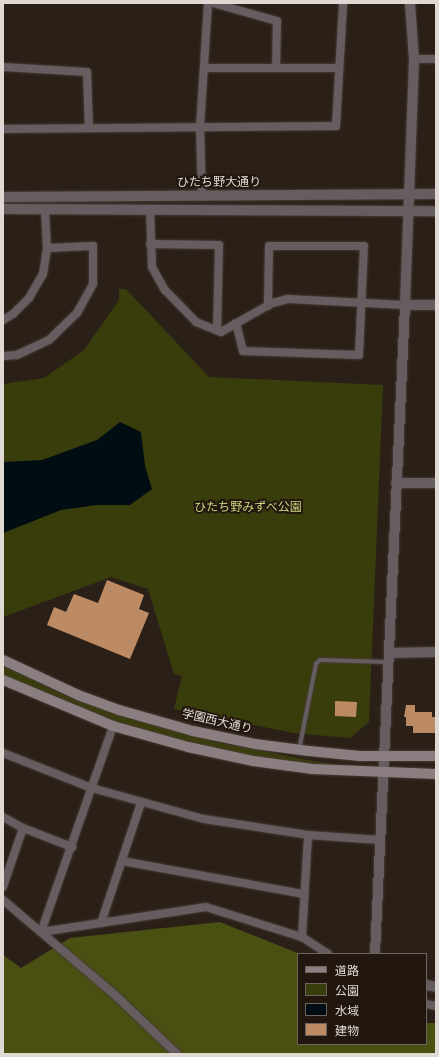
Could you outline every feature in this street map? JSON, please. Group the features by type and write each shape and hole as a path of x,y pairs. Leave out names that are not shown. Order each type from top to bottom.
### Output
{"main road":[{"name":"学園西大通り","path":"3,660 78,695 119,710 193,731 254,744 299,750 384,757 436,756"},
{"path":"3,680 113,726 188,747 253,761 312,769 436,774"}],"street":[{"path":"202,196 200,127 208,3"},
{"path":"213,3 277,21 276,68"},
{"path":"3,129 336,126 343,3"},
{"path":"375,953 390,657 396,483 405,305 414,59 410,3"},
{"path":"414,59 436,59"},
{"path":"3,67 88,72 88,128"},
{"path":"204,68 339,68"},
{"name":"ひたち野大通り","path":"3,196 436,194"},
{"path":"3,209 436,211"},
{"path":"3,318 14,314 29,298 44,274 47,248 45,209"},
{"path":"150,209 150,244 152,267 165,290 196,322 221,332 268,306 288,299 405,305 436,305"},
{"path":"150,244 220,245 217,330"},
{"path":"3,356 17,355 49,340 77,313 93,284 93,246 47,248"},
{"path":"236,323 243,351 359,355 364,246 269,246 268,306"},
{"path":"396,483 436,484"},
{"path":"390,657 436,652"},
{"path":"41,932 72,847 113,726"},
{"path":"3,753 92,788 141,803 204,819 308,835 380,840"},
{"path":"101,923 141,803"},
{"path":"3,817 23,828 72,847"},
{"path":"3,887 23,828"},
{"path":"302,937 308,835"},
{"path":"122,861 304,894"},
{"path":"3,900 114,994 177,1054"},
{"path":"41,932 206,907 302,937 326,953"}],"lane":[{"path":"299,750 316,664 320,660 390,657"}],"green space":[{"name":"ひたち野みずべ公園","path":"119,289 126,289 209,377 383,385 369,722 350,738 294,733 174,709 182,676 174,674 148,589 111,577 3,617 3,384 44,378 84,350 119,300"},
{"path":"3,666 69,697 121,715 215,742 313,761 355,767 272,760 217,750 114,721 3,676"},
{"path":"220,922 298,953 297,1045 427,1045 427,1023 436,1023 436,1054 3,1054 3,955 21,968 70,938"}],"water":[{"path":"120,422 141,432 145,466 152,489 130,505 97,505 61,510 3,533 3,462 42,460 97,440"}],"building":[{"path":"107,580 144,595 139,609 149,613 130,659 47,625 54,607 66,612 74,594 98,603"},
{"path":"335,701 357,702 356,717 335,716"},
{"path":"406,705 415,705 415,712 432,712 432,717 436,717 436,733 413,733 413,726 406,726 406,717 404,717"}]}
